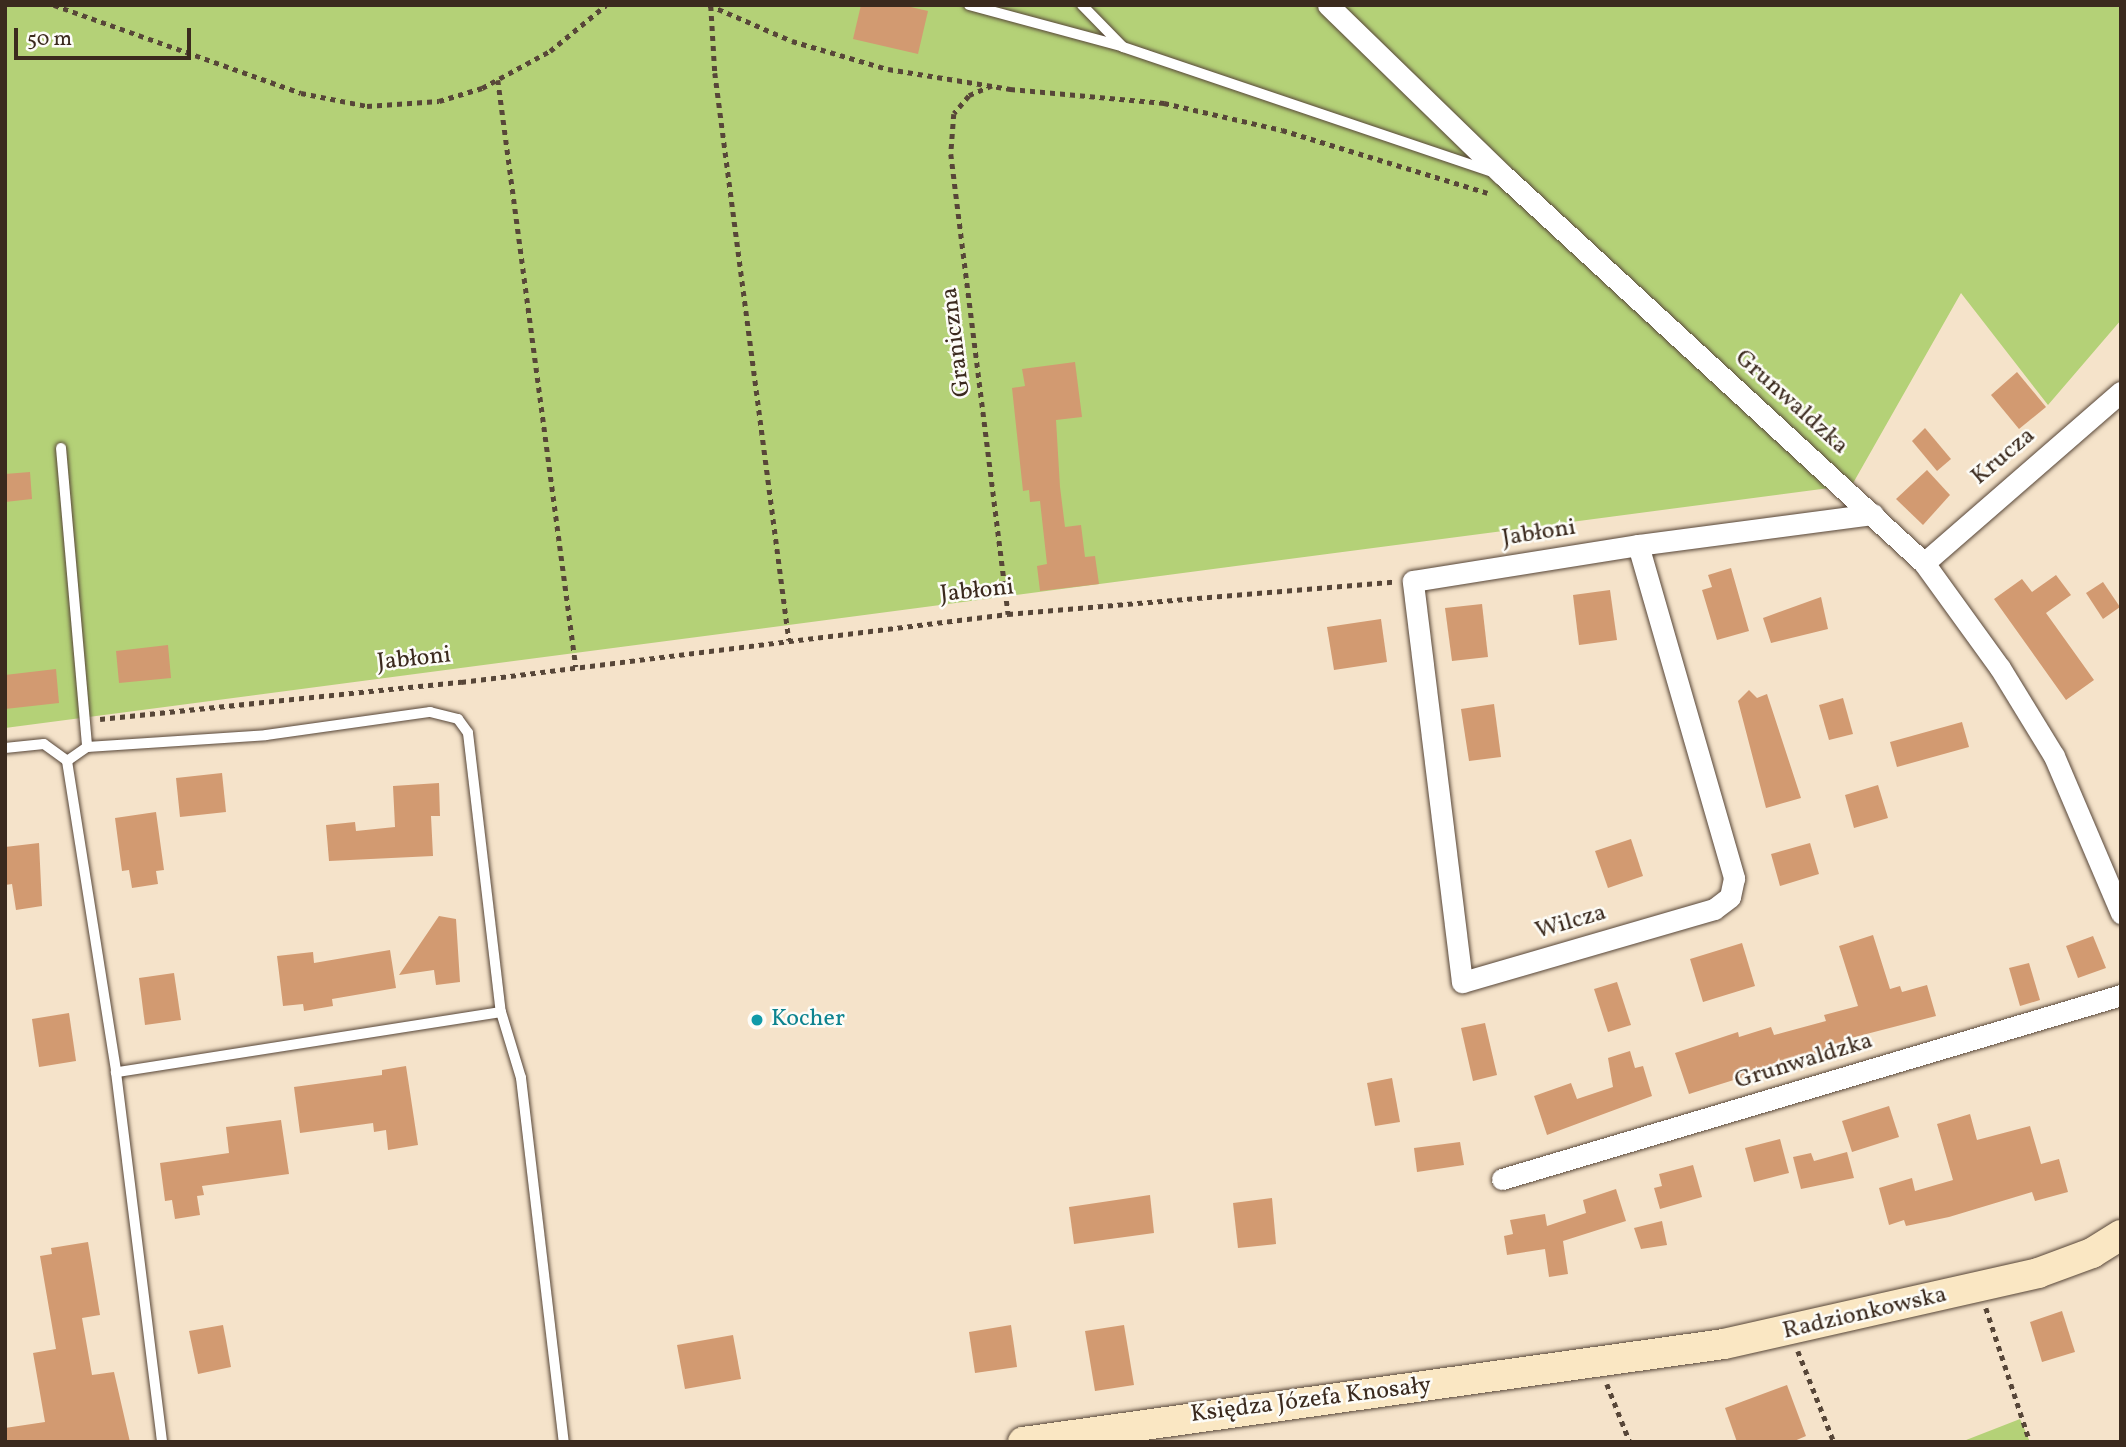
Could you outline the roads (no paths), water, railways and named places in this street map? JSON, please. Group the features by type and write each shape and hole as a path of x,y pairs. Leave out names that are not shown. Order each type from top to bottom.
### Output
{"street":[{"name":"Grunwaldzka","path":"1328,5 1503,175 1924,563 2000,668 2054,756 2121,913"},
{"name":"Krucza","path":"1924,563 2121,392"},
{"name":"Jabłoni","path":"1413,581 1638,545 1873,514"},
{"name":"Wilcza","path":"1413,581 1462,982 1714,909 1730,897 1734,878 1638,545"},
{"name":"Grunwaldzka","path":"1502,1179 2121,995"},
{"name":"Radzionkowska","path":"1600,1364 1790,1330 1979,1287 2066,1264 2121,1235"},
{"name":"Księdza Józefa Knosały","path":"1023,1442 1600,1364"}],"lane":[{"path":"969,5 1123,47 1503,175"},
{"path":"1082,5 1123,47"},
{"path":"61,448 88,747"},
{"path":"67,761 88,747 266,735 430,712 458,719 468,733 501,1012 521,1078 564,1442"},
{"path":"5,748 44,744 67,761 117,1072 162,1442"},
{"path":"117,1072 501,1012"}],"place":[{"name":"Kocher","path":"757,1020"}]}
